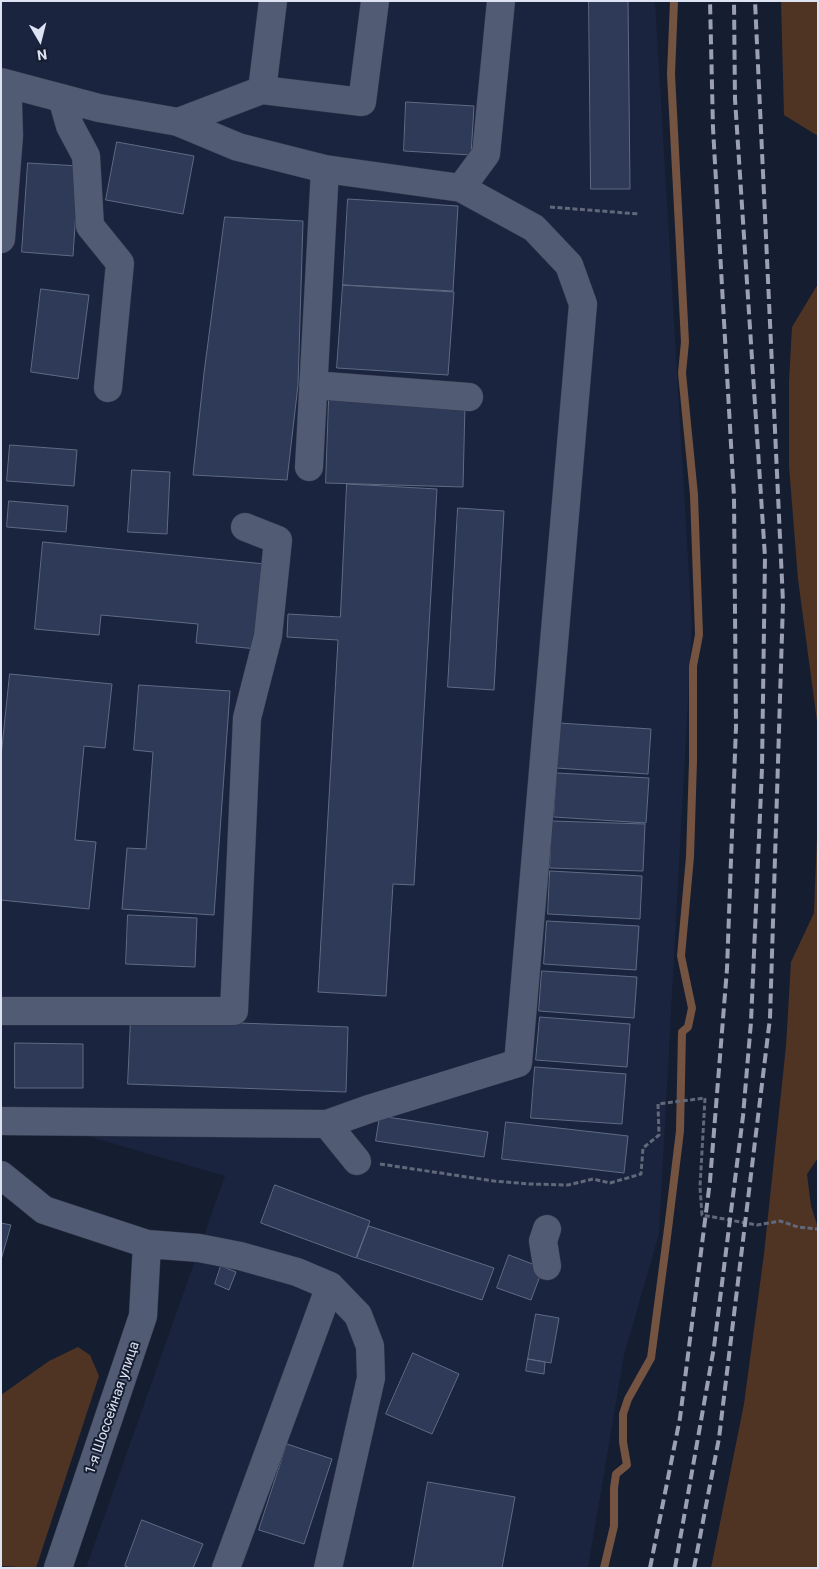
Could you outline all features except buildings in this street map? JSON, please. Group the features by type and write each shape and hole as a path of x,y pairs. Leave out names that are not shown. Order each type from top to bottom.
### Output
{"street":[{"path":"262,90 273,1"},
{"path":"178,122 262,90 362,102 374,1"},
{"path":"462,188 486,154 501,1"},
{"path":"1,82 99,108 178,122 238,147 325,169 462,188 534,228 569,265 583,304 518,1063 369,1109 327,1124 1,1121"},
{"path":"1,93 8,102 9,136 1,239"},
{"path":"62,98 70,126 86,156 90,226 120,263 108,388"},
{"path":"309,467 325,169"},
{"path":"314,385 468,397"},
{"path":"1,1011 234,1011 247,718 268,636 278,540 245,527"},
{"path":"327,1124 357,1161"},
{"path":"1,1175 44,1210 147,1244 200,1248 240,1256 297,1272 330,1286 358,1316 370,1346 371,1378 328,1568"},
{"path":"547,1229 543,1241 547,1266"},
{"name":"1-я Шоссейная улица","path":"58,1568 143,1316 147,1244"},
{"path":"230,1567 330,1286"}],"path":[{"path":"546,206 639,214"},
{"path":"357,1161 494,1181 568,1185 593,1179 610,1183 641,1174 643,1148 659,1134 658,1104 705,1098 700,1187 702,1215 757,1225 780,1221 798,1227 818,1229"}],"shaded area":[{"path":"1,1 655,1 692,625 659,1234 624,1355 588,1568 86,1568 225,1176 1,1111"},
{"path":"781,1 818,1 818,136 784,115"},
{"path":"818,284 818,729 798,579 789,466 789,382 792,327"},
{"path":"818,810 818,1158 807,1174 811,1206 818,1228 818,1568 711,1568 744,1404 764,1254 786,1046 791,962 814,913"},
{"path":"78,1347 90,1355 99,1376 36,1568 1,1566 1,1395 49,1361"}],"waterway":[{"path":"604,1568 614,1526 616,1474 627,1465 623,1442 623,1414 628,1399 651,1358 680,1131 682,1032 688,1027 692,1008 681,956 690,857 693,666 699,635 694,495 682,373 685,342 671,74 674,1"}],"railway":[{"path":"650,1568 680,1418 710,1181 727,969 736,727 734,497 713,128 710,1"},
{"path":"675,1568 714,1347 743,1116 751,1022 762,768 765,557 735,99 734,1"},
{"path":"694,1568 719,1438 770,1018 783,602 755,1"}]}
